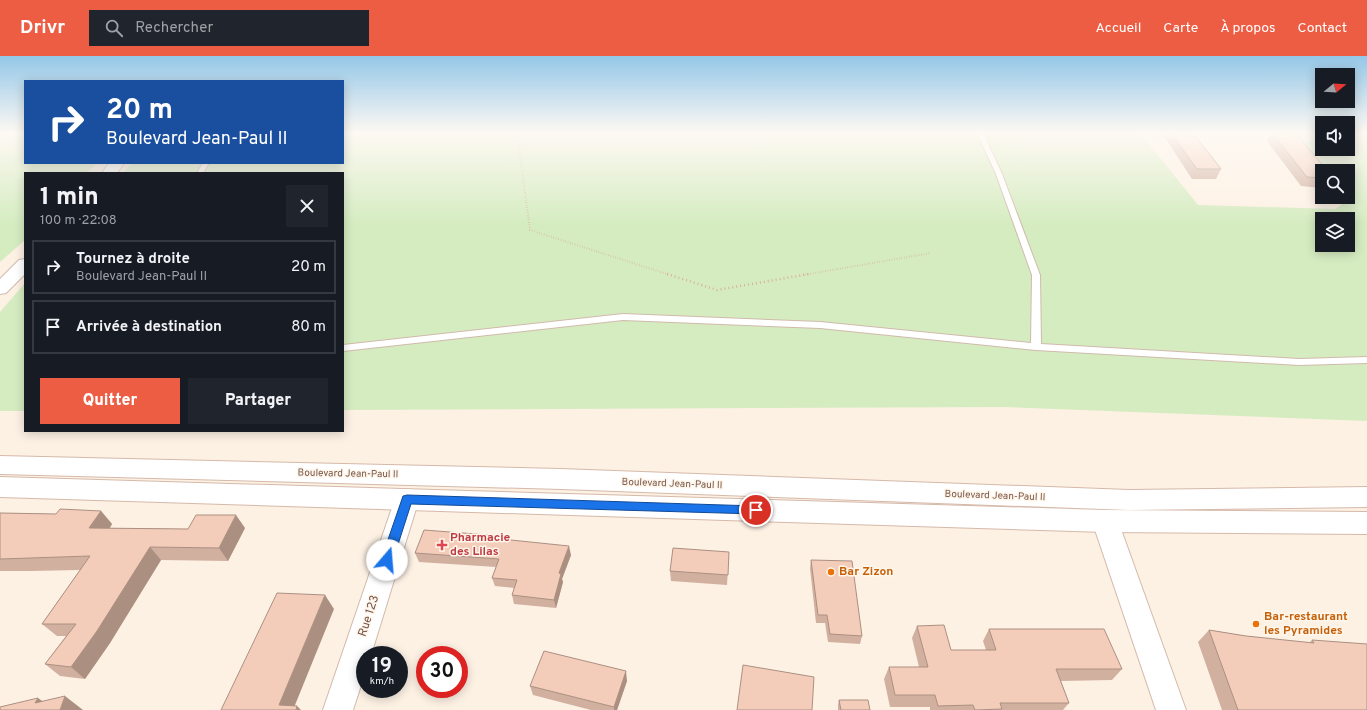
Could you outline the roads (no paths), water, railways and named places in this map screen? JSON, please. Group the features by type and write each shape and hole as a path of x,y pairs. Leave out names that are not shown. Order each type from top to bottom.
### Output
{"main road":[{"name":"Boulevard Jean-Paul II","path":"0,465 561,479 1129,500 1367,497"},
{"name":"Boulevard Jean-Paul II","path":"0,487 1106,520 1367,523"}],"street":[{"path":"110,172 116,164"},
{"path":"0,289 24,265"},
{"name":"Rue 123","path":"338,710 407,499"},
{"path":"1106,520 1171,710"}],"lane":[{"path":"994,164 1036,274 1036,347"},
{"path":"344,348 623,317 820,325 1036,347 1299,362 1367,360"}],"place":[{"name":"Pharmacie des Lilas","path":"442,545"},
{"name":"Bar Zizon","path":"831,572"},
{"name":"Bar-restaurant les Pyramides","path":"1256,624"}]}
